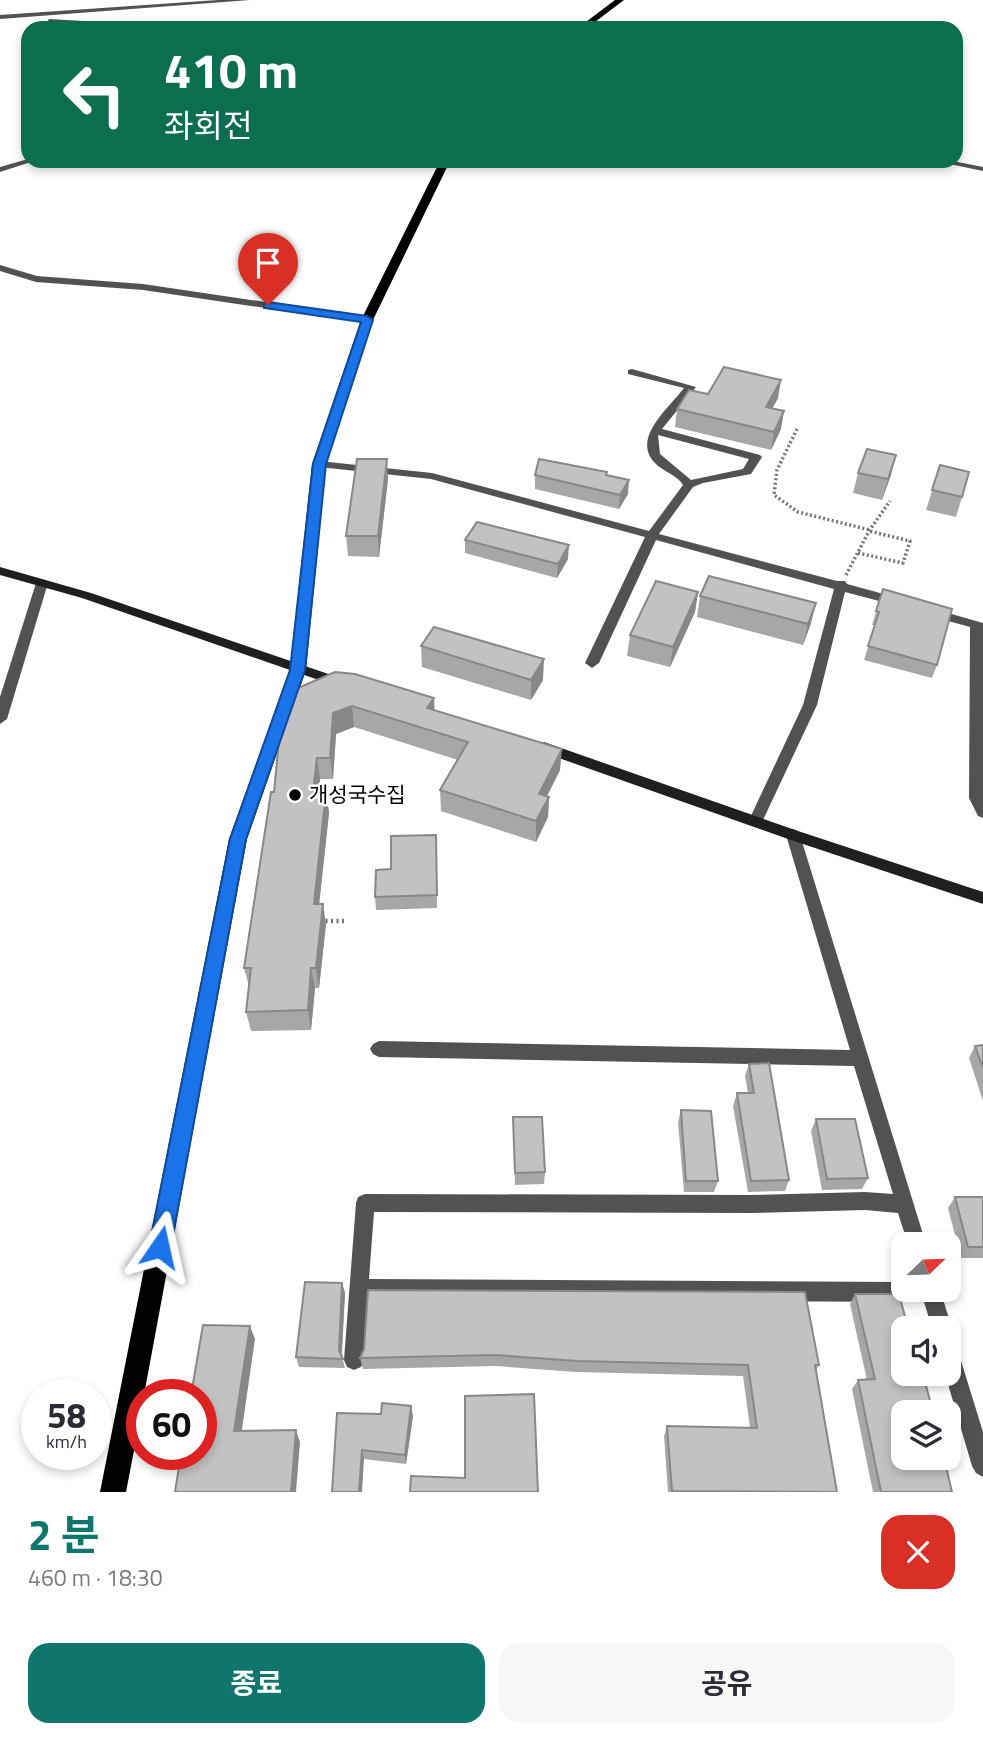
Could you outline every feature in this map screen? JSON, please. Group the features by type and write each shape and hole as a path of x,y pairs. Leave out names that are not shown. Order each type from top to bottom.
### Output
{"main road":[{"path":"592,21 620,0"},
{"path":"113,1492 238,839 298,670 320,464 367,320 442,168"}],"street":[{"path":"0,17 247,0"},
{"path":"28,15 37,21"},
{"path":"0,170 21,164"},
{"path":"963,165 983,169"},
{"path":"0,268 36,279 144,287 367,320"},
{"path":"632,372 691,387 653,434 652,449 657,458 673,472 684,477 689,485"},
{"path":"592,663 652,535 689,485 700,480 747,472 756,457 656,431"},
{"path":"320,464 432,477 841,584 980,626 976,799 983,812"},
{"path":"0,571 116,604 298,670 350,685"},
{"path":"0,719 42,583"},
{"path":"756,820 810,705 841,584"},
{"path":"533,743 793,835 983,898"},
{"path":"793,835 913,1232"},
{"path":"379,1049 861,1058"},
{"path":"354,1360 365,1203 750,1204 865,1201 905,1204"},
{"path":"359,1289 891,1291"},
{"path":"959,1386 983,1466"}],"path":[{"path":"797,429 772,488 774,495 798,512 910,541 903,563 858,552"},
{"path":"841,584 890,501"},
{"path":"306,920 347,921"}],"building":[{"path":"724,367 781,380 766,407 784,411 774,432 677,409 689,390 708,394"},
{"path":"867,449 896,455 888,479 858,473"},
{"path":"357,459 387,459 378,536 346,536"},
{"path":"539,459 607,472 606,475 629,480 620,495 535,475"},
{"path":"940,465 969,472 962,497 932,490"},
{"path":"477,522 569,545 558,564 465,540"},
{"path":"709,576 816,603 808,624 700,596"},
{"path":"656,581 698,592 673,647 630,635"},
{"path":"883,589 952,609 937,665 868,646"},
{"path":"434,627 544,659 531,680 421,646"},
{"path":"335,672 355,674 434,698 427,708 562,749 539,794 549,797 536,821 440,790 468,742 352,706 333,713 330,758 317,758 313,792 326,792 314,904 323,904 316,968 311,968 308,1010 246,1012 251,968 244,968 271,792 274,792 281,719 291,691"},
{"path":"436,835 437,895 375,897 376,870 391,869 391,836"},
{"path":"983,1045 983,1068 975,1046"},
{"path":"769,1063 789,1180 751,1181 737,1093 754,1093 749,1064"},
{"path":"681,1110 711,1111 718,1181 686,1181"},
{"path":"513,1117 542,1117 545,1172 515,1173"},
{"path":"816,1119 855,1119 868,1178 827,1179"},
{"path":"955,1197 983,1197 983,1247 968,1247"},
{"path":"305,1282 342,1283 339,1350 343,1359 296,1357"},
{"path":"368,1290 805,1292 819,1365 815,1365 837,1492 672,1491 667,1426 757,1428 748,1365 577,1361 496,1355 360,1358 364,1349"},
{"path":"855,1294 891,1294 891,1302 901,1302 905,1316 891,1316 891,1386 926,1386 930,1400 891,1400 891,1470 947,1470 952,1492 881,1492 858,1380 875,1379"},
{"path":"203,1325 250,1326 234,1431 296,1430 291,1492 175,1492 178,1470 217,1470 217,1379 194,1379"},
{"path":"534,1394 538,1492 410,1492 411,1476 465,1478 465,1396"},
{"path":"382,1403 411,1406 405,1455 362,1450 359,1492 332,1492 337,1413 381,1414"}],"place":[{"name":"개성국수집","path":"295,795"}],"route":[{"path":"160,1247 238,839 298,670 320,464 367,320 268,305"}]}
